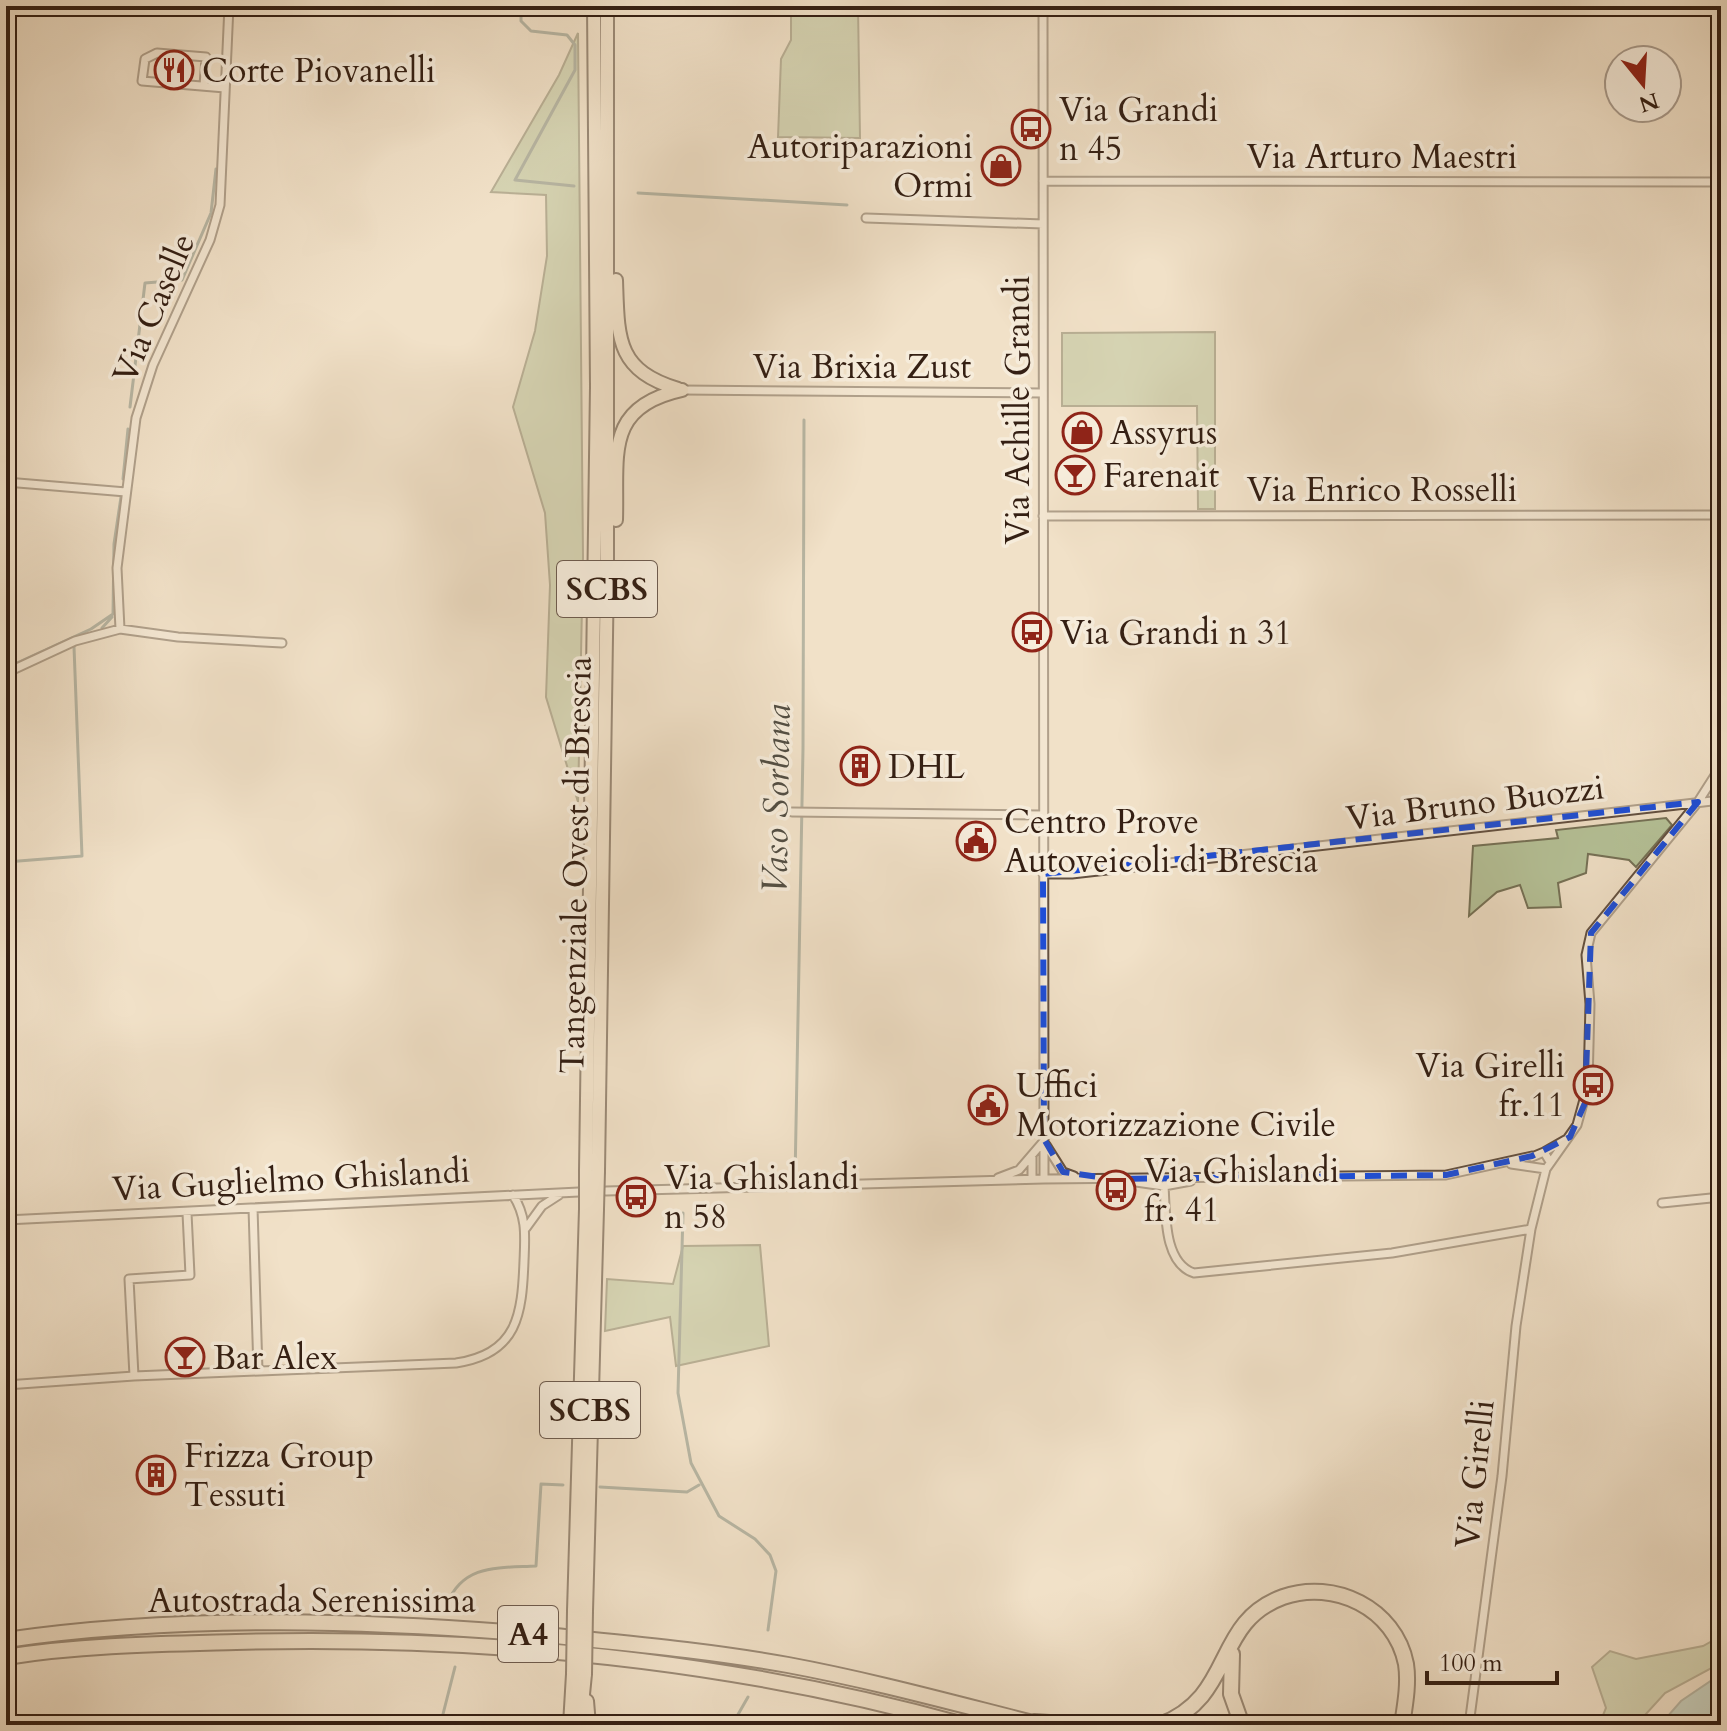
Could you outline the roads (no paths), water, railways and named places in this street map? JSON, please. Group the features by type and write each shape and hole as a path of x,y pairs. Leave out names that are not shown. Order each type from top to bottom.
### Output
{"highway":[{"name":"Tangenziale Ovest di Brescia","path":"592,1171 597,386 594,6"},
{"name":"Tangenziale Ovest di Brescia","path":"580,1725 577,1677 607,570 607,6"},
{"path":"608,231 625,355 644,377 682,390"},
{"path":"607,570 615,542 618,453 627,420 645,401 682,390"},
{"path":"1160,1725 1178,1718 1203,1698 1219,1674 1236,1634 1267,1605 1298,1593 1333,1593 1361,1602 1386,1623 1401,1650 1407,1684 1402,1725"},
{"name":"Autostrada Serenissima","path":"6,1640 226,1624 435,1625 682,1648 789,1665 1035,1723 1081,1725"},
{"path":"1236,1634 1229,1674 1234,1707 1242,1725"},
{"name":"Autostrada Serenissima","path":"6,1657 153,1644 438,1642 683,1668 900,1707 964,1725"},
{"path":"568,1725 577,1677"},
{"path":"577,1677 589,1725"}],"street":[{"name":"Via Caselle","path":"120,629 117,568 136,418 153,365 216,221 221,194 229,6"},
{"name":"Via Achille Grandi","path":"1043,6 1044,1179"},
{"path":"204,86 206,57 157,53 145,59 142,81 225,88"},
{"name":"Via Arturo Maestri","path":"1043,181 1721,182"},
{"path":"866,218 1043,224"},
{"name":"Via Brixia Zust","path":"682,390 1043,393"},
{"path":"6,482 126,492"},
{"name":"Via Enrico Rosselli","path":"1043,516 1721,515"},
{"path":"6,673 75,641 120,629 178,637 282,643"},
{"name":"Via Girelli","path":"1469,1725 1502,1476 1516,1326 1531,1229 1548,1166 1570,1137 1588,1085 1590,1004 1586,955 1591,933 1698,802 1721,766"},
{"name":"Via Bruno Buozzi","path":"1043,874 1072,874 1721,800"},
{"path":"792,812 1043,815"},
{"path":"606,1191 1082,1178 1446,1175 1507,1164 1544,1152 1570,1137"},
{"path":"992,1180 1019,1170 1044,1139"},
{"path":"1044,1139 1052,1160 1063,1172 1082,1178"},
{"path":"1507,1164 1548,1166 1544,1152"},
{"path":"1532,1156 1533,1167"},
{"path":"1032,1157 1032,1179"},
{"path":"1164,1186 1177,1177"},
{"path":"1114,1179 1164,1186 1213,1177"},
{"path":"1164,1186 1173,1250 1179,1263 1194,1273 1392,1253 1531,1229"},
{"path":"526,1228 542,1206 569,1192"},
{"name":"Via Guglielmo Ghislandi","path":"9,1220 579,1192"},
{"path":"6,1385 134,1376 456,1363 481,1357 497,1348 516,1323 522,1305 526,1228 521,1208 513,1195"},
{"path":"1662,1203 1721,1197"},
{"path":"6,1198 10,1201 9,1220"},
{"path":"253,1208 258,1371"},
{"path":"134,1376 129,1279 190,1275 187,1213"},
{"path":"6,1647 11,1725"}],"water":[{"path":"1721,1674 1721,1715 1704,1725 1660,1725 1681,1701"}],"waterway":[{"path":"521,6 521,21 531,31 567,35 575,45 575,70 515,180 574,186"},
{"path":"130,407 145,283 182,280 211,213 216,169"},
{"path":"638,193 847,205"},
{"name":"Vaso Sorbana","path":"795,1179 803,749 804,420"},
{"path":"123,479 128,429"},
{"path":"6,668 91,629 113,614 114,544 121,497"},
{"path":"102,628 112,617"},
{"path":"6,862 82,856 74,647"},
{"name":"Vaso Sorbana","path":"683,1213 678,1393 691,1463 719,1516 755,1539 770,1555 776,1571 768,1630"},
{"path":"447,1604 462,1581 472,1575 495,1568 536,1566 541,1484 563,1485"},
{"path":"600,1487 687,1492 699,1485"},
{"path":"388,1725 442,1718 455,1667"},
{"name":"Vaso Sorbana","path":"732,1725 748,1697"},
{"path":"442,1718 532,1721"},
{"path":"532,1725 532,1721 553,1723"},
{"path":"715,1725 731,1721"}],"place":[{"name":"Corte Piovanelli","path":"174,70"},
{"name":"Via Grandi n 45","path":"1031,129"},
{"name":"Autoriparazioni Ormi","path":"1001,166"},
{"name":"Assyrus","path":"1082,432"},
{"name":"Farenait","path":"1075,475"},
{"name":"Via Grandi n 31","path":"1032,632"},
{"name":"DHL","path":"860,766"},
{"name":"Centro Prove Autoveicoli di Brescia","path":"976,841"},
{"name":"Via Girelli fr.11","path":"1593,1085"},
{"name":"Uffici Motorizzazione Civile","path":"988,1105"},
{"name":"Via Ghislandi fr. 41","path":"1116,1190"},
{"name":"Via Ghislandi n 58","path":"636,1197"},
{"name":"Bar Alex","path":"185,1357"},
{"name":"Frizza Group Tessuti","path":"156,1475"}]}
